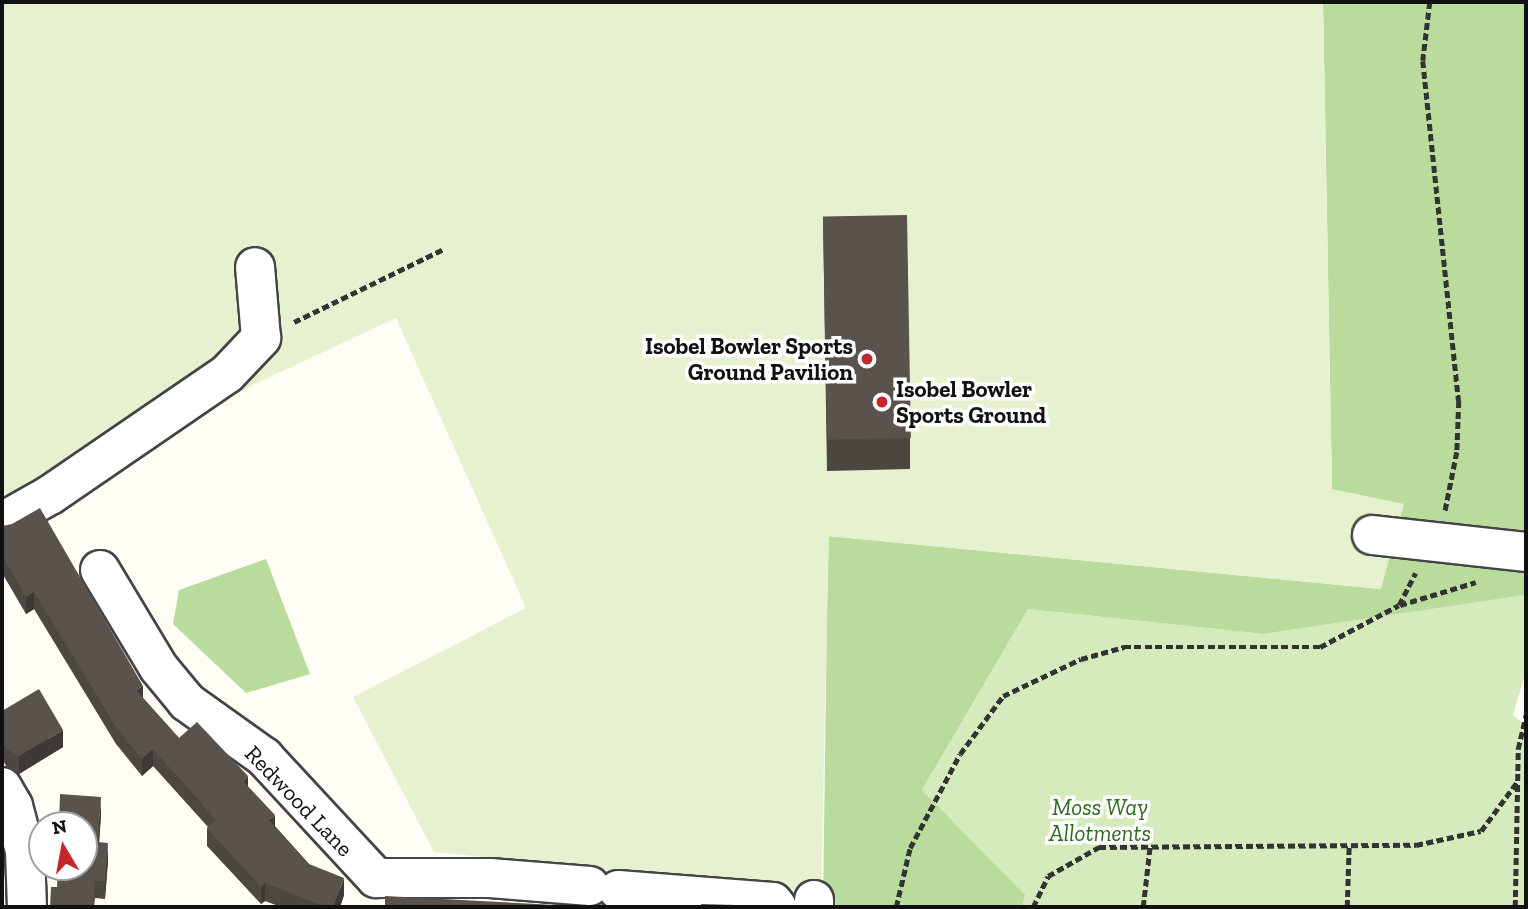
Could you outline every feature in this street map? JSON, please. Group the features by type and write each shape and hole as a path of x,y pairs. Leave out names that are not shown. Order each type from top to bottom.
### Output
{"street":[{"path":"2,522 50,495 227,374 261,338 255,267"},
{"path":"1372,535 1526,552"},
{"name":"Redwood Lane","path":"100,570 159,668 187,702 264,757 371,893"},
{"path":"2,787 13,806 25,851 27,907"},
{"path":"371,893 490,878 802,905"}],"path":[{"path":"1399,605 1445,513 1455,464 1459,401 1423,61 1430,2"},
{"path":"261,338 444,248"},
{"path":"896,907 910,848 960,754 1003,696 1082,659 1124,648 1320,647 1399,605 1483,580"},
{"path":"1515,907 1518,749 1526,715"},
{"path":"1033,907 1048,876 1099,847 1416,845 1481,831 1517,782"},
{"path":"1347,907 1349,845"},
{"path":"1143,907 1150,846"}],"green space":[{"name":"Isobel Bowler Sports Ground","path":"2,2 1323,2 1332,489 1404,504 1381,589 829,536 821,892 434,852 353,697 526,608 396,318 9,499 2,486"},
{"path":"1323,2 1526,2 1526,595 1264,634 1028,609 922,790 1025,895 1022,907 823,907 828,536 1381,589 1332,490"},
{"path":"266,559 310,674 246,693 173,624 179,590"},
{"name":"Moss Way Allotments","path":"1526,595 1526,671 1513,715 1526,726 1526,907 1022,907 1024,895 922,790 1028,609 1264,634"}],"building":[{"name":"Isobel Bowler Sports Ground Pavilion","path":"907,215 911,438 827,439 823,216"},
{"path":"40,508 143,686 136,690 179,738 197,722 248,776 243,781 275,815 269,820 309,864 344,878 333,907 326,907 265,883 261,887 207,828 216,820 153,749 142,759 116,727 34,592 26,597 2,556 2,526 12,524"},
{"path":"39,689 63,730 19,756 6,749 2,741 2,711"},
{"path":"60,794 101,797 98,842 98,811 59,811"},
{"path":"98,842 108,843 105,881 98,881"},
{"path":"57,881 95,881 93,907 50,907 51,887 57,887"},
{"path":"385,896 594,907 385,907"},
{"path":"701,904 736,905 736,907 701,907"}],"place":[{"name":"Isobel Bowler Sports Ground Pavilion","path":"867,359"},
{"name":"Isobel Bowler Sports Ground","path":"882,402"}]}
